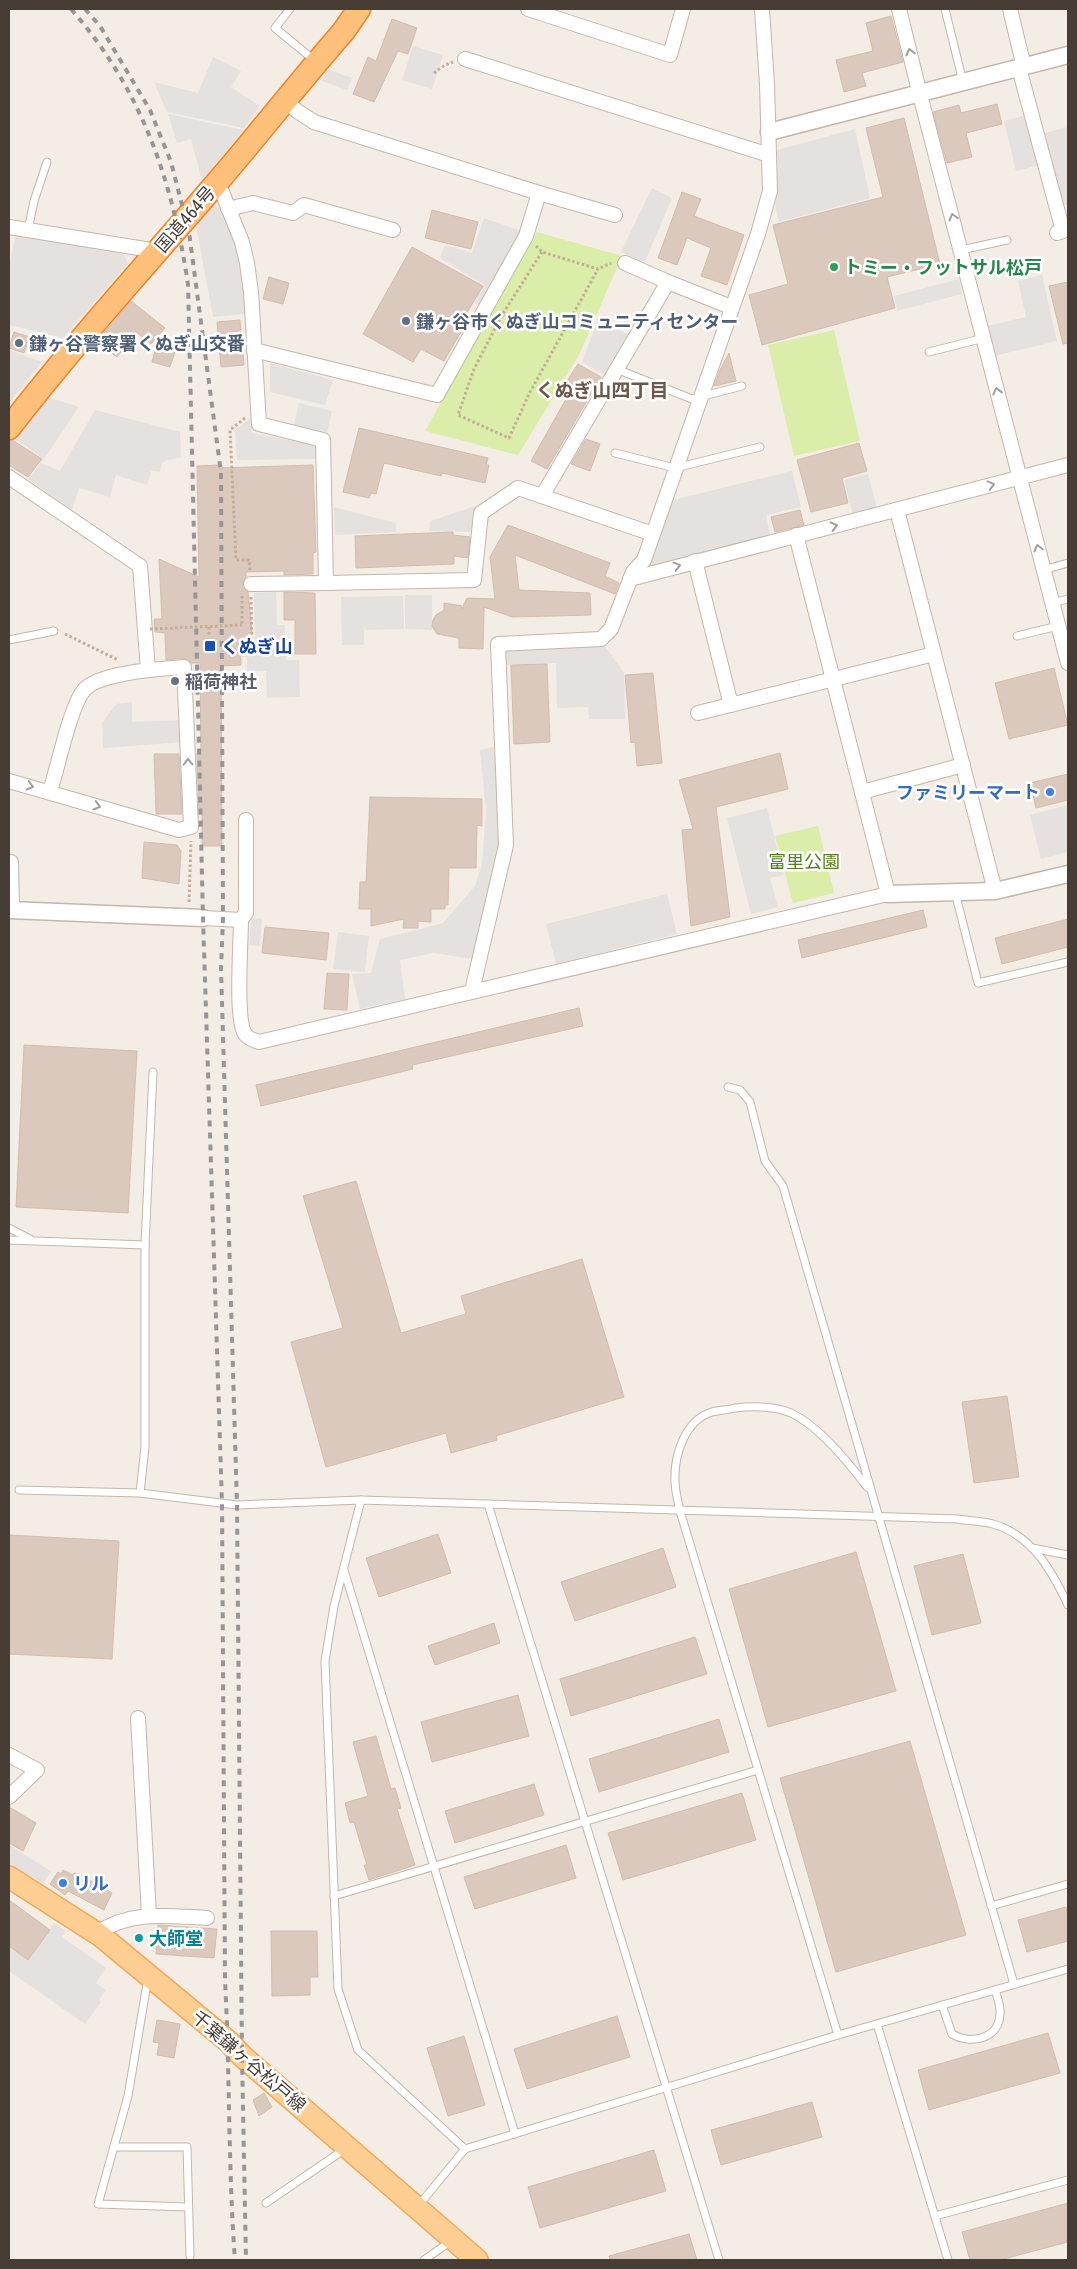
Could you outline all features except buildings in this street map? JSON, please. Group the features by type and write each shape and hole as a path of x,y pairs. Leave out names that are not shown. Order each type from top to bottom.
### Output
{"highway":[{"name":"国道464号","path":"9,428 53,372 214,186 359,9"}],"main road":[{"name":"千葉鎌ヶ谷松戸線","path":"9,1878 97,1934 148,1975 229,2042 242,2056 477,2260"}],"street":[{"path":"528,9 670,56 683,9"},
{"path":"472,991 506,845 498,644 601,639 611,629 633,572 644,560 731,306 758,234 770,191 769,132 762,9"},
{"path":"899,9 1068,663"},
{"path":"1010,9 1022,67 1063,232 1057,232"},
{"path":"769,132 920,95 1068,55"},
{"path":"465,59 769,155"},
{"path":"285,100 297,111 314,122 615,215"},
{"path":"214,186 222,192 242,242 247,263 251,292 258,424 323,440 326,583"},
{"path":"254,350 437,395 526,236 539,193"},
{"path":"228,209 253,203 292,212 304,205 393,230"},
{"path":"9,227 157,251"},
{"path":"625,263 731,306"},
{"path":"542,496 668,282"},
{"path":"630,579 1068,465"},
{"path":"9,477 140,566 143,670"},
{"path":"246,586 474,580 481,513 518,488 652,534"},
{"path":"896,510 995,891"},
{"path":"796,535 888,894"},
{"path":"695,561 731,705"},
{"path":"698,713 934,654"},
{"path":"9,780 191,832 184,667 143,670 95,681 85,688 77,702 50,791"},
{"path":"862,792 963,766"},
{"path":"246,820 246,913 241,920 239,985 242,1024 245,1034 259,1042 888,894 995,891 1068,874"},
{"path":"11,862 10,910 241,920"},
{"path":"138,1718 148,1914"},
{"path":"9,1755 37,1770 9,1797"},
{"path":"97,1934 111,1924 148,1914 207,1918"}],"lane":[{"path":"290,9 275,28 317,62"},
{"path":"945,9 964,82"},
{"path":"28,230 34,201 47,162"},
{"path":"961,250 1007,240"},
{"path":"929,352 984,338"},
{"path":"624,372 692,399 742,386"},
{"path":"616,453 675,468 760,447"},
{"path":"1044,570 1068,563"},
{"path":"1052,603 1068,599"},
{"path":"1018,636 1058,626"},
{"path":"9,640 54,631"},
{"path":"955,892 978,983 1068,962"},
{"path":"140,1493 145,1447 146,1245 153,1072"},
{"path":"728,1088 740,1090 750,1102 765,1161 783,1186 877,1518 1014,1984"},
{"path":"9,1228 33,1241"},
{"path":"9,1240 146,1245"},
{"path":"838,2035 680,1511 674,1482 676,1460 683,1438 695,1423 711,1412 761,1406 791,1413 810,1425 847,1459 870,1492"},
{"path":"19,1490 140,1493 237,1505 361,1500 877,1518 958,1519 993,1524 1009,1530 1023,1539 1043,1559 1068,1605"},
{"path":"361,1500 332,1614 324,1661 338,1989 358,2050 465,2150"},
{"path":"488,1504 583,1822 719,2260"},
{"path":"1032,1548 1068,1554"},
{"path":"344,1569 515,2134"},
{"path":"334,1896 758,1770"},
{"path":"991,1906 1068,1884"},
{"path":"417,2207 465,2150 838,2035 1068,1969"},
{"path":"148,1975 128,2096 98,2204 188,2206"},
{"path":"942,2005 952,2034 961,2039 979,2038 994,2032 999,2023 1001,2012 995,1990"},
{"path":"876,2024 948,2260"},
{"path":"114,2147 187,2147 190,2256"},
{"path":"266,2203 348,2147"},
{"path":"935,2216 1068,2180"},
{"path":"424,2260 454,2239"}],"path":[{"path":"434,73 444,65"},
{"path":"526,236 542,252 598,269"},
{"path":"542,252 502,315 474,369 458,414 509,438 529,394 598,269 617,260 625,263"},
{"path":"502,315 566,328"},
{"path":"150,629 242,625 250,560 236,560 230,430 257,408"},
{"path":"246,586 252,655"},
{"path":"209,627 209,636"},
{"path":"54,631 62,632 143,670"},
{"path":"191,832 195,918"}],"green space":[{"path":"537,232 622,256 579,355 518,455 425,431"},
{"path":"834,330 860,441 794,456 768,345"},
{"name":"富里公園","path":"818,826 834,893 793,903 775,836"}],"shaded area":[{"path":"413,46 443,55 432,89 402,80"},
{"path":"213,57 241,71 231,87 260,106 244,128 167,112 154,82 198,93"},
{"path":"327,69 352,78 347,90 322,81"},
{"path":"168,114 243,130 202,181 191,139 177,143"},
{"path":"1027,115 1040,165 1016,171 1004,121"},
{"path":"1068,127 1068,204 1063,206 1045,133"},
{"path":"855,129 870,198 779,222 775,205 778,187 777,150"},
{"path":"652,188 672,198 644,264 621,252"},
{"path":"211,203 224,211 244,268 245,314 213,317 195,220"},
{"path":"484,218 521,231 479,305 474,303 484,285 440,258 445,245 472,253"},
{"path":"16,234 124,254 128,263 63,338 9,325 9,266"},
{"path":"1042,275 1057,341 994,356 987,326 1026,317 1018,281"},
{"path":"959,279 962,294 897,311 894,296"},
{"path":"598,319 630,335 605,375 582,362"},
{"path":"9,350 42,362 9,403"},
{"path":"270,363 333,380 325,405 270,392"},
{"path":"47,397 79,407 44,459 14,438"},
{"path":"299,403 332,411 327,432 294,425"},
{"path":"95,410 180,432 181,458 167,460 162,463 160,472 151,471 147,485 116,475 110,497 79,488 72,510 28,479 41,463 60,471"},
{"path":"252,417 252,433 316,445 315,459 237,460 235,430"},
{"path":"792,471 801,507 766,515 771,538 651,569 648,558 669,501"},
{"path":"868,474 877,509 853,516 844,480"},
{"path":"475,506 473,532 429,531 430,521"},
{"path":"334,507 396,523 396,532 335,535"},
{"path":"276,592 277,625 285,625 286,660 299,660 300,697 267,698 266,671 247,671 247,657 242,657 242,641 255,640 254,593"},
{"path":"405,595 432,595 432,630 405,629"},
{"path":"403,596 404,629 365,630 364,626 364,645 342,645 341,597"},
{"path":"605,646 624,673 625,719 589,719 588,707 557,708 556,663 504,665 503,649"},
{"path":"132,702 132,722 184,720 185,742 103,748 102,723 116,704"},
{"path":"494,747 501,848 473,959 433,953 400,960 405,999 360,1009 352,974 371,973 380,939 443,923 475,886 482,864 486,811 480,750"},
{"path":"1068,805 1068,852 1041,859 1030,815"},
{"path":"767,808 784,875 770,878 778,907 751,914 727,818"},
{"path":"667,894 677,934 556,964 546,924"},
{"path":"252,918 262,919 260,946 249,945"},
{"path":"338,932 369,936 365,972 333,969"},
{"path":"9,1845 51,1871 43,1884 9,1863"},
{"path":"54,1923 66,1931 62,1937 106,1968 96,1983 106,1990 99,2000 101,2002 85,2024 9,1971 9,1946 28,1960"}],"railway":[{"path":"71,9 96,40 117,71 135,104 150,138 163,172 173,208 188,284 203,918 222,1504 225,1980 235,2260"},
{"path":"85,9 100,26 150,110 171,162 189,232 221,473 223,918 221,969 237,1505 242,2056 246,2260"}],"place":[{"name":"トミー・フットサル松戸","path":"834,267"},
{"name":"鎌ヶ谷市くぬぎ山コミュニティセンター","path":"406,321"},
{"name":"鎌ヶ谷警察署くぬぎ山交番","path":"19,343"},
{"name":"くぬぎ山","path":"210,646"},
{"name":"稲荷神社","path":"175,681"},
{"name":"ファミリーマート","path":"1050,792"},
{"name":"リル","path":"63,1883"},
{"name":"大師堂","path":"139,1938"}],"district":[{"name":"くぬぎ山四丁目","path":"602,390"}]}
